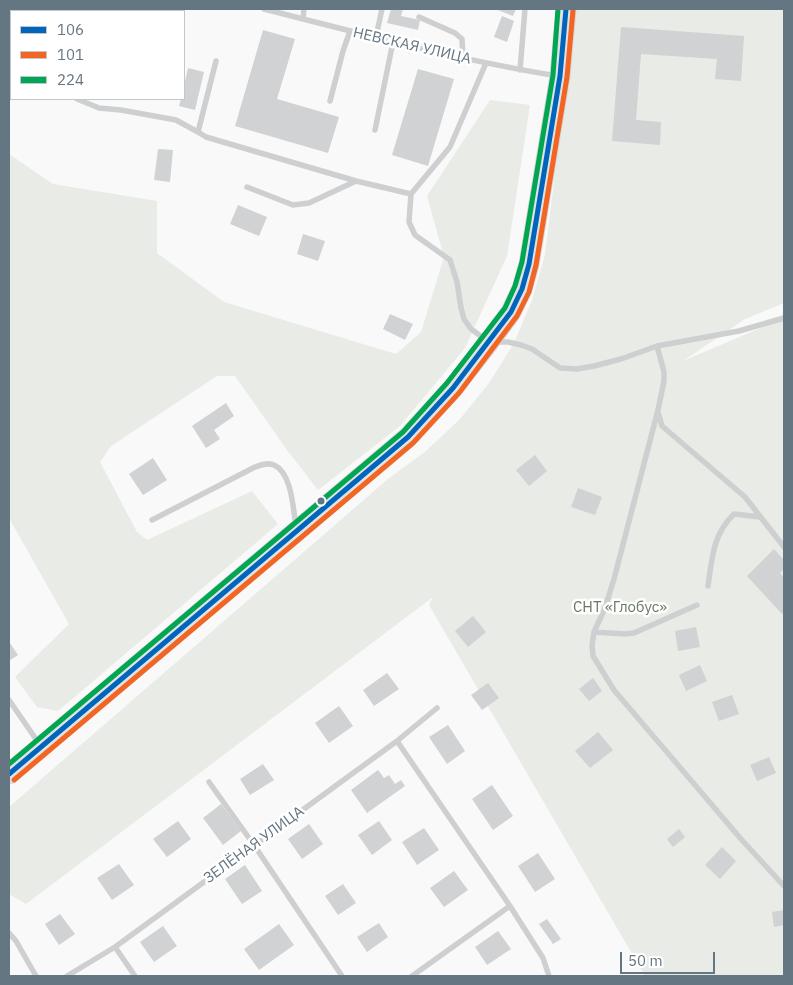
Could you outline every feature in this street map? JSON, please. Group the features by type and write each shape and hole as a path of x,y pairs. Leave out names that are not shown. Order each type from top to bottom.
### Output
{"main road":[{"path":"9,774 408,437 453,388 511,312 522,289 529,264 560,76 566,9"}],"lane":[{"name":"НЕВСКАЯ УЛИЦА","path":"264,9 463,58 560,76"},
{"path":"303,19 304,9"},
{"path":"376,37 382,9"},
{"path":"520,70 525,9"},
{"path":"420,18 455,33 462,39 463,58"},
{"path":"330,101 342,51 350,31"},
{"path":"375,130 393,42"},
{"path":"198,132 216,61"},
{"path":"486,63 450,148 411,194 409,222 415,235 450,260 457,282 464,319 472,330 489,342 508,342 521,345 560,368 566,369 594,366 657,346 739,331 784,318"},
{"path":"79,100 99,108 176,120 206,137 356,181 411,194"},
{"path":"90,100 99,108"},
{"path":"247,187 293,205 309,204 356,181"},
{"path":"657,346 664,372 664,381 614,579 605,608 594,632 593,656 614,690 741,839 784,886"},
{"path":"658,410 662,426 736,488 784,547"},
{"path":"152,520 255,467 265,464 274,465 284,473 288,480 296,531"},
{"path":"708,586 713,548 726,522 734,514 760,517"},
{"path":"594,632 634,633 697,605"},
{"path":"9,700 12,709 42,747"},
{"name":"ЗЕЛЁНАЯ УЛИЦА","path":"67,976 115,947 397,741 437,708"},
{"path":"397,741 510,906 543,958 549,976"},
{"path":"209,782 342,976"},
{"path":"412,976 510,906"},
{"path":"9,933 16,941 36,976"},
{"path":"115,947 135,976"}],"green space":[{"name":"СНТ «Глобус»","path":"575,9 784,9 784,303 745,319 683,361 784,318 784,976 645,976 429,605 433,597 26,904 9,894 9,807 388,479 426,451 460,419 489,383 514,343 532,300 545,255"},
{"path":"490,100 530,105 507,256 465,348 400,426 318,490 287,450 235,376 217,376 111,446 100,462 137,532 147,540 252,491 278,524 58,711 37,707 15,677 69,624 9,518 9,154 53,184 157,201 157,253 224,302 396,354 421,332 444,257 427,196"}],"building":[{"path":"391,9 403,9 401,16 420,20 418,30 387,23"},
{"path":"495,9 516,9 513,16"},
{"path":"502,16 514,21 507,42 494,37"},
{"path":"621,27 744,36 741,81 715,79 717,59 641,54 636,120 661,122 660,145 612,141"},
{"path":"263,30 295,39 277,99 339,117 328,153 235,126"},
{"path":"188,68 204,72 195,110 179,106 181,100 185,100 185,82"},
{"path":"418,69 454,79 428,166 392,155"},
{"path":"158,149 173,150 170,182 154,180"},
{"path":"238,205 267,217 259,236 230,224"},
{"path":"303,234 325,241 318,261 297,254"},
{"path":"390,314 413,324 405,340 383,329"},
{"path":"226,403 234,416 214,430 220,439 206,448 192,426"},
{"path":"535,455 547,471 529,486 516,470"},
{"path":"153,458 167,480 143,495 129,474"},
{"path":"578,488 602,497 595,515 571,507"},
{"path":"774,549 784,560 784,569 780,573 784,578 784,612 782,614 747,576"},
{"path":"473,616 486,632 468,647 455,631"},
{"path":"696,627 700,647 678,651 675,631"},
{"path":"9,644 18,655 9,661"},
{"path":"700,665 707,681 686,691 679,675"},
{"path":"387,673 399,689 374,706 363,690"},
{"path":"593,678 602,691 589,701 579,689"},
{"path":"488,683 499,698 482,710 471,695"},
{"path":"732,695 739,714 719,721 712,702"},
{"path":"339,706 353,726 329,743 315,723"},
{"path":"448,725 465,751 447,764 429,737"},
{"path":"598,732 613,750 590,768 575,751"},
{"path":"769,757 776,773 757,781 750,765"},
{"path":"263,764 274,780 250,795 240,779"},
{"path":"378,770 384,778 389,775 395,784 401,780 405,786 367,813 351,790"},
{"path":"492,785 513,816 493,830 472,799"},
{"path":"221,804 241,831 223,845 203,818"},
{"path":"178,821 191,839 167,857 153,839"},
{"path":"379,821 392,840 372,855 358,835"},
{"path":"309,824 323,844 302,859 288,839"},
{"path":"424,828 439,850 417,865 402,842"},
{"path":"679,829 685,837 673,847 667,839"},
{"path":"722,847 736,861 720,879 705,865"},
{"path":"538,853 555,879 535,892 518,866"},
{"path":"119,864 134,885 112,900 97,878"},
{"path":"245,865 262,891 242,904 225,879"},
{"path":"454,871 468,890 444,907 430,888"},
{"path":"343,884 356,903 338,915 325,896"},
{"path":"784,910 784,925 774,927 772,912"},
{"path":"60,914 75,934 59,945 45,924"},
{"path":"547,919 561,939 553,944 539,924"},
{"path":"379,923 388,937 367,952 357,937"},
{"path":"279,924 294,945 259,970 244,949"},
{"path":"163,926 177,946 154,962 140,942"},
{"path":"498,931 511,949 487,965 475,947"}],"transit line":[{"name":"224","path":"9,764 403,432 447,383 505,308 515,286 522,262 553,75 558,9"},
{"name":"106","path":"9,774 408,437 453,388 511,312 522,289 529,264 560,76 566,9"},
{"name":"101","path":"14,780 413,443 459,393 517,316 529,292 536,265 567,77 573,10"}]}
